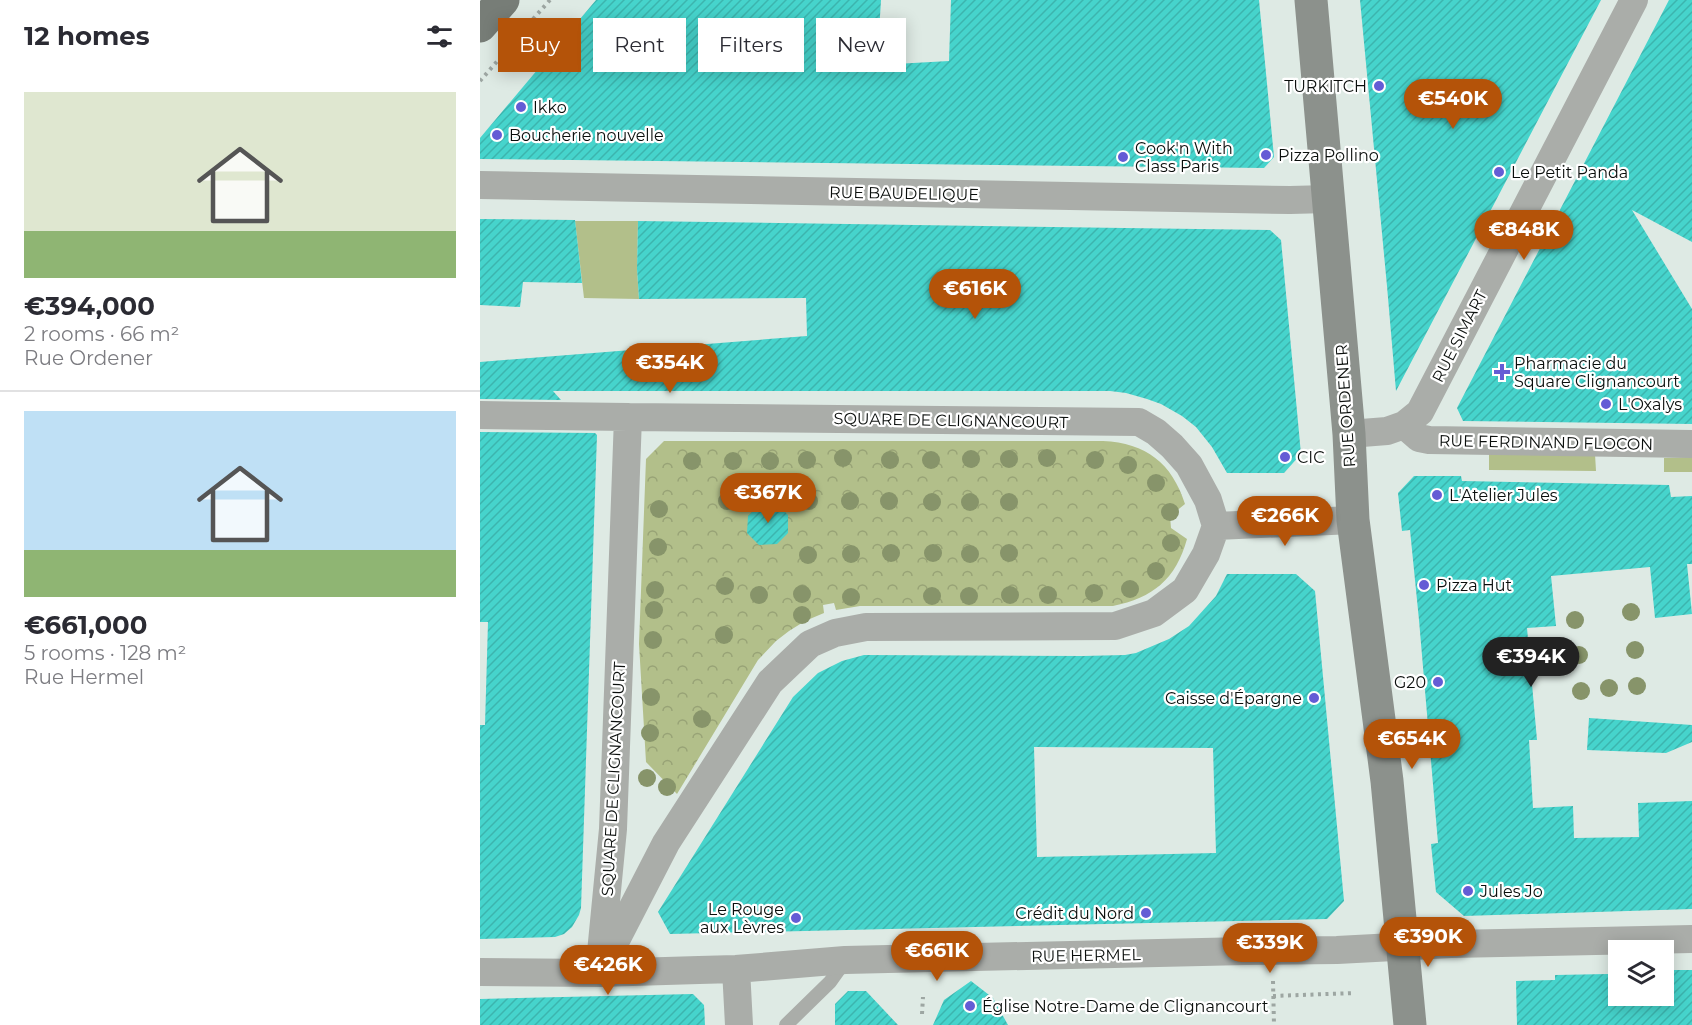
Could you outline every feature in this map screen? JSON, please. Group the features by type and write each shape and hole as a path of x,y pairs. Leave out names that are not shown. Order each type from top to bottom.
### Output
{"main road":[{"path":"480,26 503,0"},
{"name":"RUE ORDENER","path":"1311,0 1349,434 1353,520 1387,781 1410,1025"}],"street":[{"name":"RUE SIMART","path":"1404,425 1420,412 1634,0"},
{"name":"RUE BAUDELIQUE","path":"480,185 1328,200"},
{"name":"SQUARE DE CLIGNANCOURT","path":"480,415 1139,422 1156,432 1190,465 1208,500 1216,526 1206,554 1185,590 1154,613 1115,626 866,627 835,633 810,644 770,682 666,843 599,973"},
{"name":"SQUARE DE CLIGNANCOURT","path":"599,973 613,829 628,417"},
{"path":"1349,434 1387,431 1404,425"},
{"name":"RUE FERDINAND FLOCON","path":"1404,425 1419,438 1429,440 1692,444"},
{"path":"1216,526 1353,520"},
{"name":"RUE HERMEL","path":"480,972 599,973 736,969 845,960 1337,951 1403,946 1692,939"},
{"path":"736,969 739,1025"}],"lane":[{"path":"786,1025 830,982 845,960"}],"path":[{"path":"1273,980 1274,1025"},
{"path":"1273,996 1354,993"},
{"path":"922,997 922,1014"}],"green space":[{"path":"575,221 638,221 639,299 584,298"},
{"path":"664,441 1103,441 1118,443 1144,451 1155,458 1173,477 1185,504 1170,516 1171,528 1187,539 1176,565 1161,584 1140,598 1113,606 860,606 836,610 834,603 823,605 824,613 789,631 758,660 677,794 646,762 639,644 646,459"},
{"path":"1489,454 1595,454 1596,471 1489,470"},
{"path":"1692,457 1692,472 1664,472 1664,458"}],"building":[{"path":"596,0 881,0 880,18 816,18 816,72 906,72 906,63 949,61 951,0 1259,0 1274,157 1264,168 480,159 480,138 535,72 581,72 581,18"},
{"path":"1360,0 1601,0 1396,391 1387,286"},
{"path":"1669,0 1692,0 1692,242 1632,210 1692,309 1692,424 1463,421 1457,408"},
{"path":"480,219 575,220 582,283 523,282 520,307 480,305"},
{"path":"638,221 1270,230 1281,240 1301,454 1284,473 1227,473 1212,447 1196,427 1182,416 1147,399 1110,391 553,391 561,400 480,399 480,362 807,336 806,298 639,299"},
{"path":"480,432 595,433 597,435 581,908 572,927 564,934 555,937 480,939 480,725 485,725 488,622 480,622"},
{"path":"1414,476 1461,476 1462,481 1669,485 1671,497 1692,496 1692,564 1687,564 1692,614 1655,618 1650,567 1551,576 1556,626 1527,628 1537,740 1529,740 1533,808 1573,806 1574,838 1639,837 1638,803 1692,801 1692,909 1464,916 1436,892 1431,844 1438,843 1419,620 1410,530 1402,531 1398,493"},
{"path":"760,504 777,504 788,515 788,533 777,544 759,545 747,533 748,516"},
{"path":"1227,574 1296,574 1315,591 1344,901 1327,919 670,934 658,912 793,697 818,673 842,661 864,655 1083,656 1136,653 1169,639 1189,626 1216,596","holes":["1034,747 1213,748 1216,853 1037,857"]},
{"path":"1589,718 1692,725 1692,742 1666,753 1587,750"},
{"path":"1674,970 1692,970 1692,1025 1517,1025 1516,981 1555,980 1555,975 1608,974 1608,1006 1674,1006"},
{"name":"Église Notre-Dame de Clignancourt","path":"971,981 993,998 1008,1025 933,1025 944,1000"},
{"path":"848,991 866,991 898,1025 835,1025 835,1004"},
{"path":"693,994 704,1005 705,1025 480,1025 480,999"}],"place":[{"name":"TURKITCH","path":"1379,86"},
{"name":"Ikko","path":"521,107"},
{"name":"Boucherie nouvelle","path":"497,135"},
{"name":"Pizza Pollino","path":"1266,155"},
{"name":"Cook'n With Class Paris","path":"1123,157"},
{"name":"Le Petit Panda","path":"1499,172"},
{"name":"Pharmacie du Square Clignancourt","path":"1502,372"},
{"name":"L'Oxalys","path":"1606,404"},
{"name":"CIC","path":"1285,457"},
{"name":"L'Atelier Jules","path":"1437,495"},
{"name":"Pizza Hut","path":"1424,585"},
{"name":"G20","path":"1438,682"},
{"name":"Caisse d'Épargne","path":"1314,698"},
{"name":"Jules Jo","path":"1468,891"},
{"name":"Crédit du Nord","path":"1146,913"},
{"name":"Le Rouge aux Lèvres","path":"796,918"},
{"name":"Église Notre-Dame de Clignancourt","path":"970,1006"}]}
